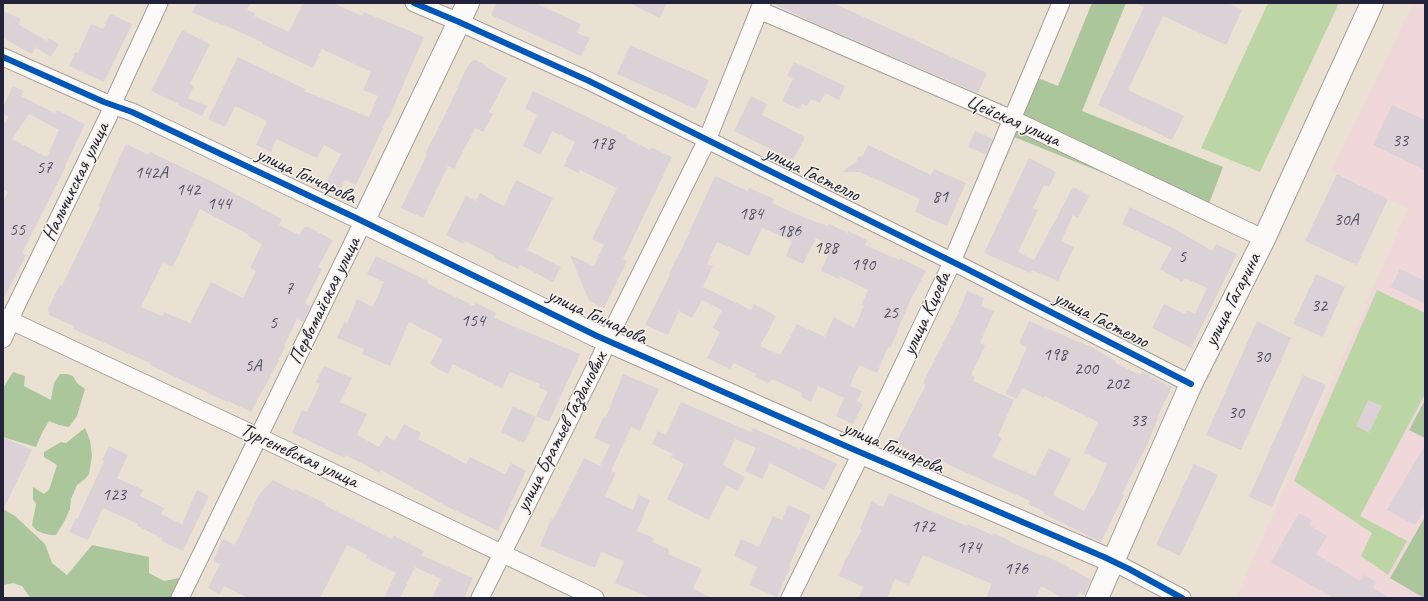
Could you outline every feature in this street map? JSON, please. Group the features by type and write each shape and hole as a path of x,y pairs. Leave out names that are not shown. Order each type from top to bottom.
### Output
{"street":[{"name":"Нальчикская улица","path":"3,339 7,319 14,310 109,115 112,105 159,3"},
{"name":"улица Гастелло","path":"414,3 464,12 589,82 952,261 1191,384"},
{"name":"улица Кцоева","path":"790,598 854,468 860,452 952,261 1061,3"},
{"name":"улица Гагарина","path":"1097,598 1191,384 1264,240 1372,3"},
{"name":"Цейская улица","path":"761,6 1012,119 1264,240"},
{"name":"улица Братьев Газдановых","path":"480,598 707,140 761,6"},
{"name":"Первомайская улица","path":"180,598 464,12"},
{"name":"улица Гончарова","path":"3,57 112,105 132,112 608,340 860,452 1112,561 1182,598"},
{"name":"Тургеневская улица","path":"7,319 259,437 595,598"}],"shaded area":[{"path":"1413,3 1425,3 1425,598 1236,598 1408,209 1332,170"}],"green space":[{"path":"1092,3 1126,3 1082,111 1223,167 1205,214 1014,137 1038,78 1058,86"},
{"path":"1268,3 1339,3 1260,172 1201,148"},
{"path":"1377,290 1425,313 1425,394 1360,516 1407,541 1388,575 1361,556 1372,533 1294,481"},
{"path":"13,372 25,376 24,386 51,400 54,383 60,374 73,376 77,383 85,389 77,416 69,427 49,421 36,447 3,437 3,388"},
{"path":"1425,400 1425,438 1409,430"},
{"path":"85,428 90,440 92,455 89,474 77,485 71,499 70,509 56,535 42,533 36,530 32,525 36,504 33,499 33,487 44,494 49,490 57,465 44,457 44,452 61,442 66,443"},
{"path":"3,509 15,516 45,544 52,563 67,575 92,545 149,557 149,573 164,581 179,578 185,585 179,598 32,598 22,586 13,583 3,585"},
{"path":"1425,517 1425,598 1424,598 1390,578"}],"building":[{"path":"197,3 250,3 247,10 255,13 254,16 289,32 303,3 333,3 362,16 364,12 424,37 389,117 356,185 345,180 340,190 326,183 341,154 324,145 317,158 276,139 271,152 256,145 267,121 235,106 225,127 208,119 238,57 305,89 304,91 369,117 378,96 363,90 371,72 322,49 313,68 262,44 262,42 192,12"},
{"path":"496,3 535,3 581,24 577,33 590,38 581,56 491,15"},
{"path":"629,3 667,3 660,18"},
{"path":"772,3 833,3 987,73 978,93 823,27"},
{"path":"1135,3 1228,3 1242,10 1226,45 1163,16 1128,90 1184,116 1172,140 1098,105 1144,7"},
{"path":"3,11 21,19 18,24 47,41 49,38 59,44 51,57 35,47 32,54 3,38"},
{"path":"110,14 132,24 104,82 69,66 75,52 78,53 91,24 103,29"},
{"path":"182,30 210,44 190,84 194,86 188,98 207,106 202,116 151,91"},
{"path":"630,45 709,80 696,109 617,74"},
{"path":"475,60 507,78 489,112 493,114 483,132 475,128 454,169 448,166 423,218 401,208 466,69 471,62"},
{"path":"794,62 845,86 839,100 825,93 820,103 811,99 807,106 802,104 799,109 782,101 793,79 787,76"},
{"path":"13,86 24,91 21,96 55,113 57,110 85,124 66,166 22,253 26,255 3,300 3,202 8,192 3,189 3,125 9,117 3,114 3,107","holes":["29,114 59,130 47,157 12,139"]},
{"path":"533,91 627,136 626,138 650,150 651,147 672,157 623,259 627,261 604,308 589,301 570,255 594,266 604,245 592,239 617,188 580,170 579,173 564,166 575,142 552,131 541,155 523,146 537,115 525,109"},
{"path":"751,96 767,104 762,115 805,137 793,160 734,131"},
{"path":"1392,105 1425,120 1425,170 1373,145"},
{"path":"975,131 993,139 986,155 968,147"},
{"path":"126,144 149,155 150,152 215,183 282,219 279,225 299,235 304,227 308,227 333,240 318,267 322,269 305,303 311,306 303,322 297,319 277,364 251,412 207,393 150,365 150,363 73,329 74,326 49,315 48,309 60,285 62,286 100,207 98,206","holes":["200,209 249,235 248,236 262,244 250,268 256,271 243,298 211,282 190,323 164,312 162,316 141,307 163,263 173,267"]},
{"path":"868,145 931,175 934,169 966,183 947,226 915,212 920,199 860,172 842,172 856,162 859,156 862,157"},
{"path":"1029,158 1056,172 1049,187 1044,185 1033,208 1038,210 1018,252 1034,260 1073,187 1089,196 1078,218 1073,215 1061,241 1074,247 1058,281 1032,270 1030,273 984,253"},
{"path":"1337,174 1388,199 1357,265 1305,241"},
{"path":"715,176 748,191 749,188 774,199 772,203 803,217 828,226 829,224 848,233 848,231 867,240 865,245 899,260 900,258 926,271 911,299 898,331 890,348 888,347 877,373 859,365 850,386 862,391 857,401 863,404 853,424 836,416 844,398 818,386 811,402 801,397 802,393 772,379 769,383 755,377 756,374 734,363 730,369 707,358 720,332 713,328 722,310 702,300 692,318 679,311 668,335 645,325","holes":["762,228 792,241 786,256 803,264 816,238 832,246 821,271 839,279 840,276 868,290 861,305 864,306 854,328 834,317 825,337 797,324 781,355 760,346 776,316 754,304 751,310 703,287 713,266 707,264 717,242 749,256"]},
{"path":"516,180 553,198 527,250 561,267 553,282 520,265 518,269 494,258 495,256 465,241 463,244 446,235 466,196 476,201 480,193 504,206"},
{"path":"1130,207 1169,226 1213,251 1216,244 1237,254 1191,348 1152,328 1164,304 1185,314 1187,310 1195,314 1207,288 1185,278 1182,282 1160,269 1172,248 1122,224"},
{"path":"376,256 428,281 427,283 474,306 476,303 496,313 494,318 580,354 549,422 536,416 548,391 539,388 540,384 510,372 502,388 453,364 448,374 430,364 443,339 409,322 390,366 362,354 364,349 337,338 344,322 347,324 357,299 373,307 384,282 367,274"},
{"path":"1400,269 1425,281 1425,304 1391,287"},
{"path":"1316,274 1345,287 1323,337 1293,324"},
{"path":"967,291 984,298 981,306 994,311 980,343 985,346 971,375 975,377 973,381 1014,400 998,436 1002,438 992,457 1035,476 1049,448 1071,459 1053,495 1084,511 1092,495 1093,496 1107,464 1084,453 1098,422 1045,396 1044,398 1022,388 1017,399 1006,394 1027,347 1019,343 1029,321 1094,348 1116,361 1115,363 1140,375 1142,372 1172,387 1157,417 1158,418 1148,443 1122,494 1124,495 1101,542 1044,514 1045,512 1028,504 1030,501 940,461 938,465 896,443 926,385 923,383 958,314"},
{"path":"1257,321 1291,338 1241,450 1206,435"},
{"path":"324,366 352,378 340,402 367,414 357,435 379,447 386,436 395,441 404,424 421,433 418,439 466,464 470,457 505,474 511,463 526,471 498,531 446,506 381,470 380,473 346,455 345,458 292,433 302,410 307,412 320,384 316,382"},
{"path":"623,374 659,389 640,431 631,427 611,471 616,473 605,496 633,510 639,495 650,500 637,531 654,538 652,542 669,549 668,554 702,569 693,589 712,598 651,598 615,583 624,561 601,552 595,568 540,546 551,519 553,520 584,458 600,466 610,445 594,438 604,416 606,417"},
{"path":"1303,375 1326,385 1272,507 1249,497"},
{"path":"1368,400 1382,406 1369,433 1356,426"},
{"path":"681,402 751,432 753,428 800,449 801,447 837,464 824,490 770,463 762,479 745,471 756,448 735,439 723,465 745,477 738,491 726,485 709,520 667,499 684,464 671,457 673,454 652,444 658,431 666,435"},
{"path":"513,406 536,417 524,443 501,432"},
{"path":"3,437 32,450 3,510"},
{"path":"1425,445 1425,508 1415,525 1387,510"},
{"path":"109,446 128,455 117,478 143,490 140,496 164,508 161,514 182,524 197,490 209,496 183,551 161,541 162,538 137,526 138,524 103,508 88,540 69,532 76,518 78,518 104,461 102,460"},
{"path":"1194,464 1218,475 1180,556 1156,545"},
{"path":"273,480 294,491 295,489 325,503 324,505 392,539 394,536 424,551 421,555 473,578 464,598 432,598 441,579 415,567 400,598 384,598 396,573 366,558 367,555 347,545 320,598 248,598 224,586 220,594 208,588 220,564 213,561 223,539 235,545 260,493"},
{"path":"889,493 967,526 968,524 992,535 993,533 1010,542 1061,563 1091,580 1084,595 1079,592 1076,598 1063,598 1041,586 1036,598 986,598 992,584 923,555 909,585 895,579 887,598 858,598 864,587 839,576 845,560 862,530 860,529 872,501 883,507"},
{"path":"788,505 811,515 777,597 749,585 757,567 734,556 741,539 759,547 773,516 782,520"},
{"path":"1299,513 1312,520 1309,525 1327,536 1316,554 1360,581 1364,575 1376,582 1373,588 1390,598 1333,598 1271,562"}],"cycle path":[{"path":"414,3 589,81 965,268 1191,384"},
{"path":"3,57 104,102 132,112 354,217 597,336 848,447 1104,557 1182,598"}]}
